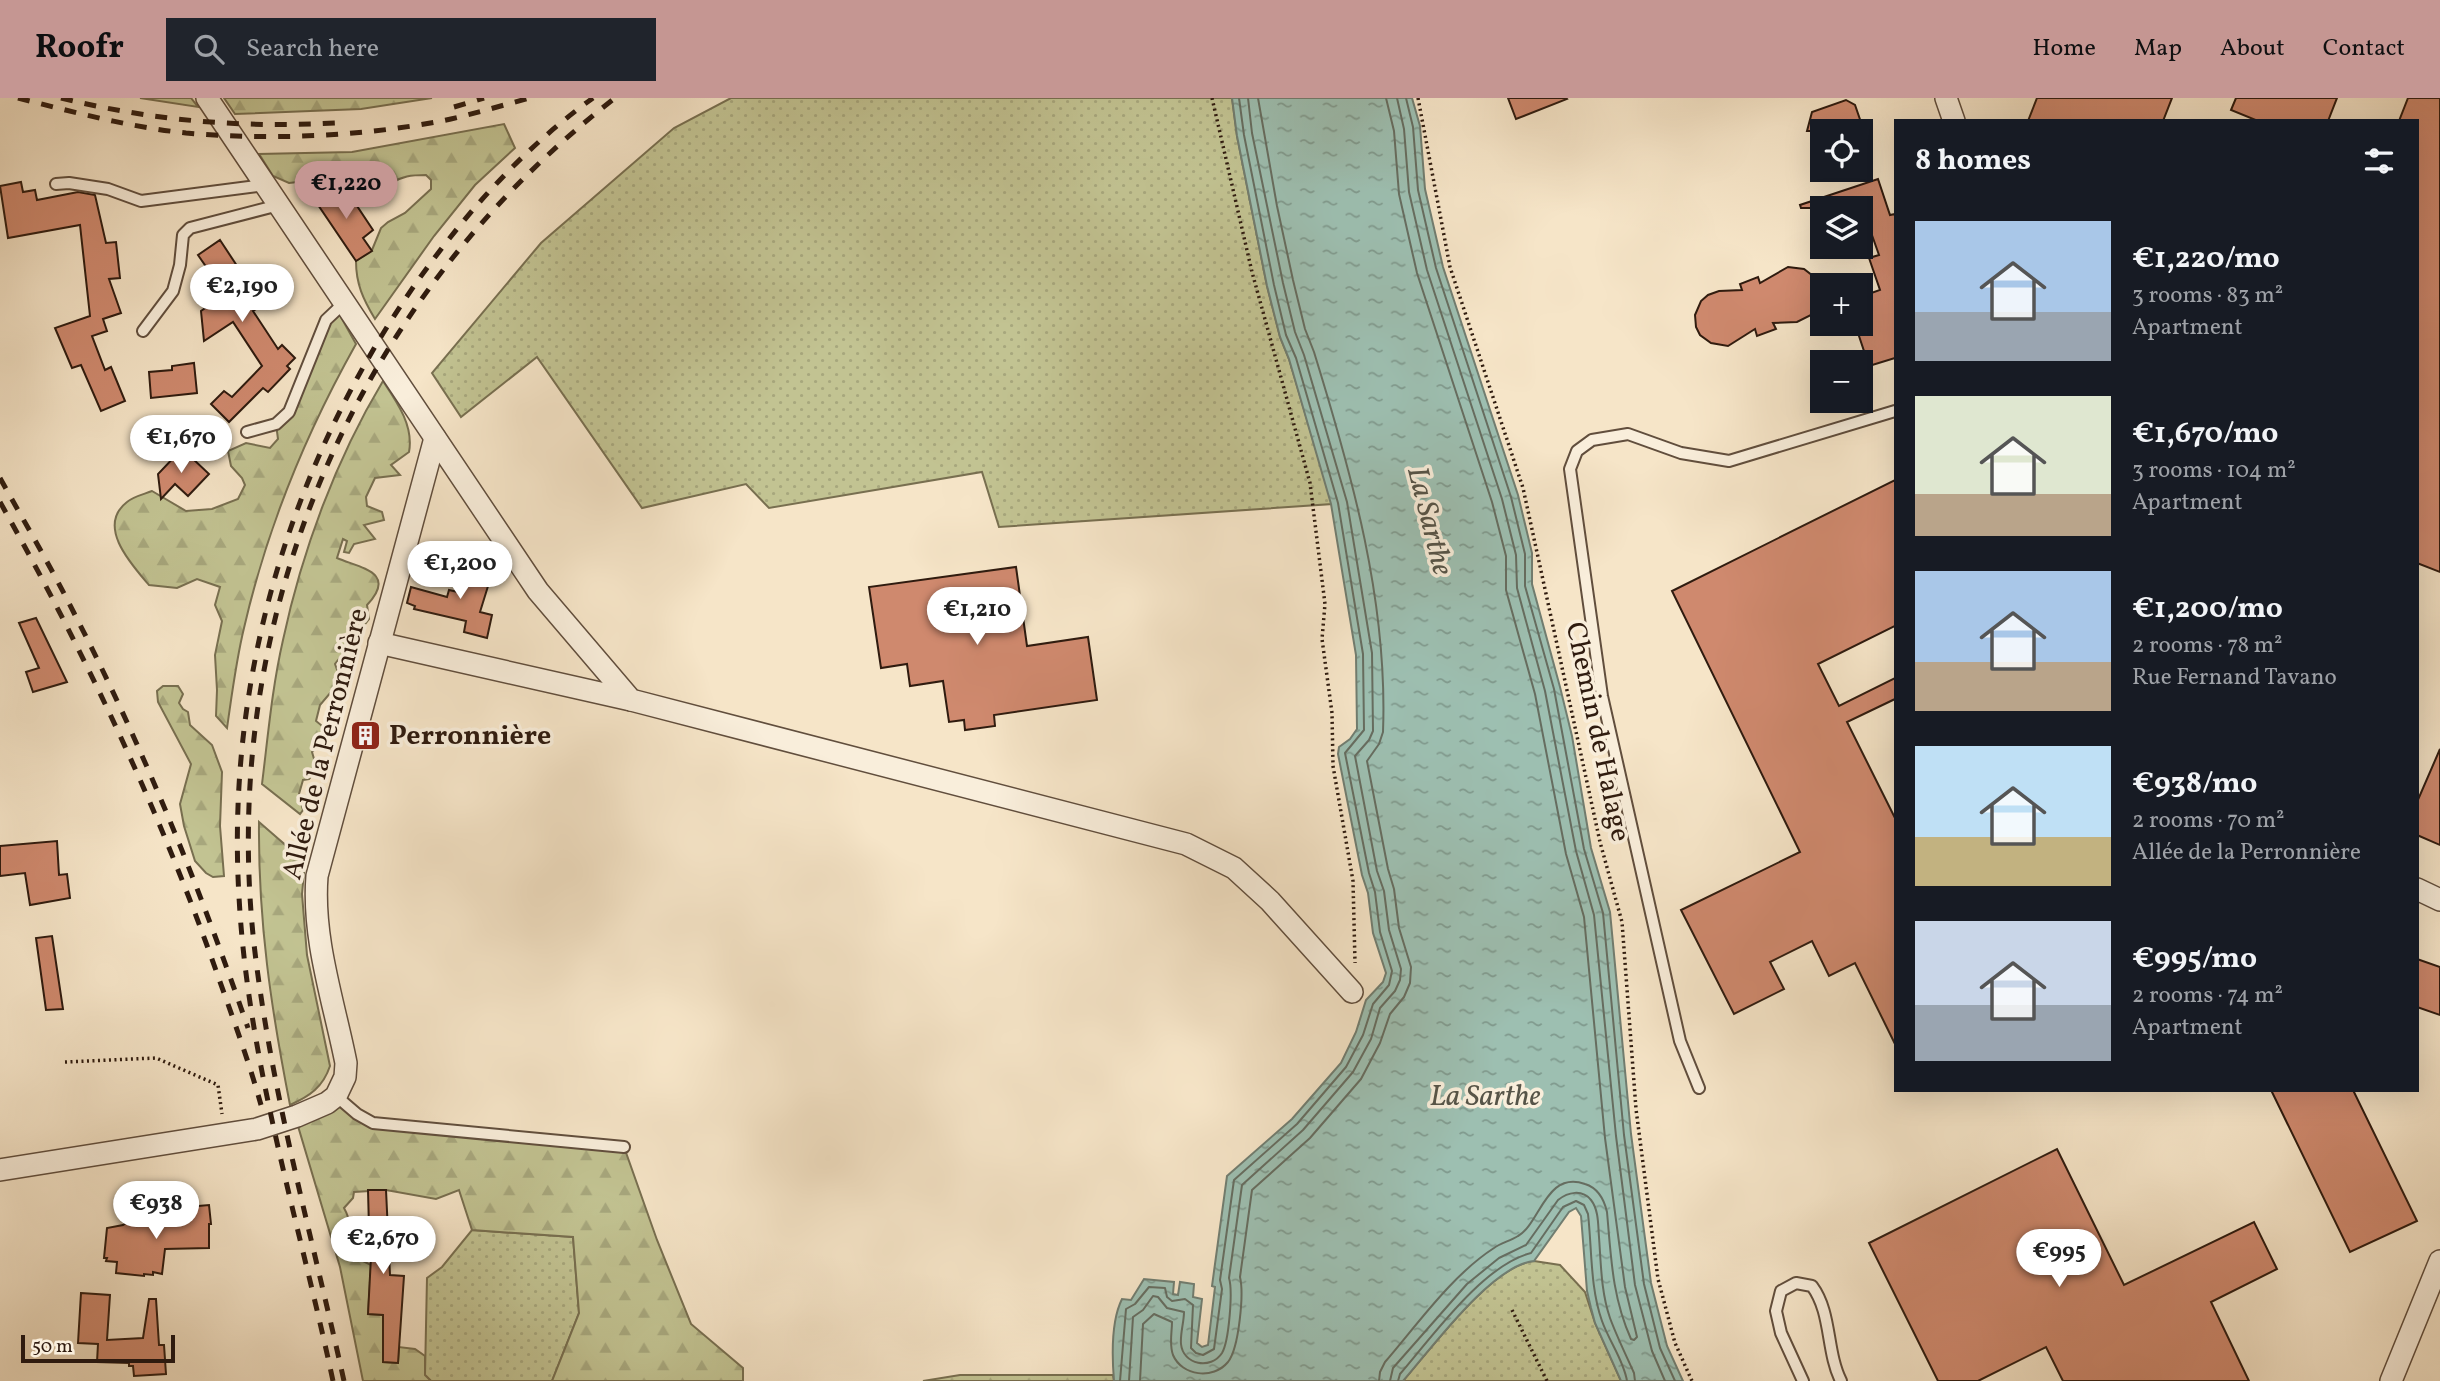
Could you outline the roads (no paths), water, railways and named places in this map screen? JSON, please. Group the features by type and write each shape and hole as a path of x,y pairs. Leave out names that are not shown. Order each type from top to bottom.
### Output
{"street":[{"path":"207,98 538,592 631,700"},
{"path":"1946,98 1953,119"},
{"name":"Allée de la Perronnière","path":"336,1096 345,1077 346,1063 319,938 317,876 435,438"},
{"path":"379,643 631,700 1186,844 1234,868 1270,901 1346,986"},
{"path":"2419,890 2440,900"},
{"path":"0,1170 257,1129 315,1109 336,1096"},
{"path":"2391,1381 2440,1261"}],"lane":[{"path":"56,184 69,183 108,189 141,201 265,185"},
{"path":"142,331 173,291 180,265 183,235 190,228 279,205"},
{"path":"247,432 276,424 289,412 326,320 344,303"},
{"path":"1699,1088 1680,1041 1602,696 1570,469 1577,451 1592,440 1628,435 1681,453 1728,461 1894,411"},
{"path":"336,1096 357,1114 373,1123 624,1147"},
{"path":"1803,1381 1782,1333 1776,1311 1781,1291 1796,1283 1812,1286 1821,1298 1833,1365 1840,1381"}],"water":[{"name":"La Sarthe","path":"1232,98 1412,98 1420,126 1425,189 1443,267 1518,495 1532,553 1532,584 1572,736 1591,848 1610,912 1631,1134 1651,1283 1667,1346 1683,1381 1621,1381 1591,1308 1587,1291 1581,1216 1576,1208 1569,1212 1534,1261 1517,1266 1500,1277 1463,1310 1403,1381 1114,1381 1113,1339 1118,1308 1122,1299 1131,1300 1144,1279 1174,1282 1173,1294 1178,1295 1180,1282 1194,1284 1193,1297 1202,1299 1197,1343 1202,1347 1208,1345 1215,1287 1212,1286 1227,1176 1292,1119 1341,1063 1356,1032 1366,1000 1383,982 1386,973 1373,933 1368,893 1338,754 1339,747 1350,739 1357,729 1356,655 1331,504 1267,286"}],"railway":[{"path":"18,98 143,127 186,133 280,137 405,127 460,117 530,98"},
{"path":"61,98 130,112 198,121 336,123"},
{"path":"454,107 484,98"},
{"path":"333,1381 264,1080 244,959 239,897 238,815 243,735 256,655 275,577 301,501 333,426 370,355 414,286 474,209 518,161 593,98"},
{"path":"344,1381 293,1164 261,999 254,944 249,822 259,702 284,586 324,474 377,368 444,269 523,179 615,98"},
{"path":"0,478 65,596 123,714 190,870 248,1028"},
{"path":"0,502 92,676 147,795 196,917 261,1105"}],"place":[{"name":"Perronnière","path":"366,736"}]}
